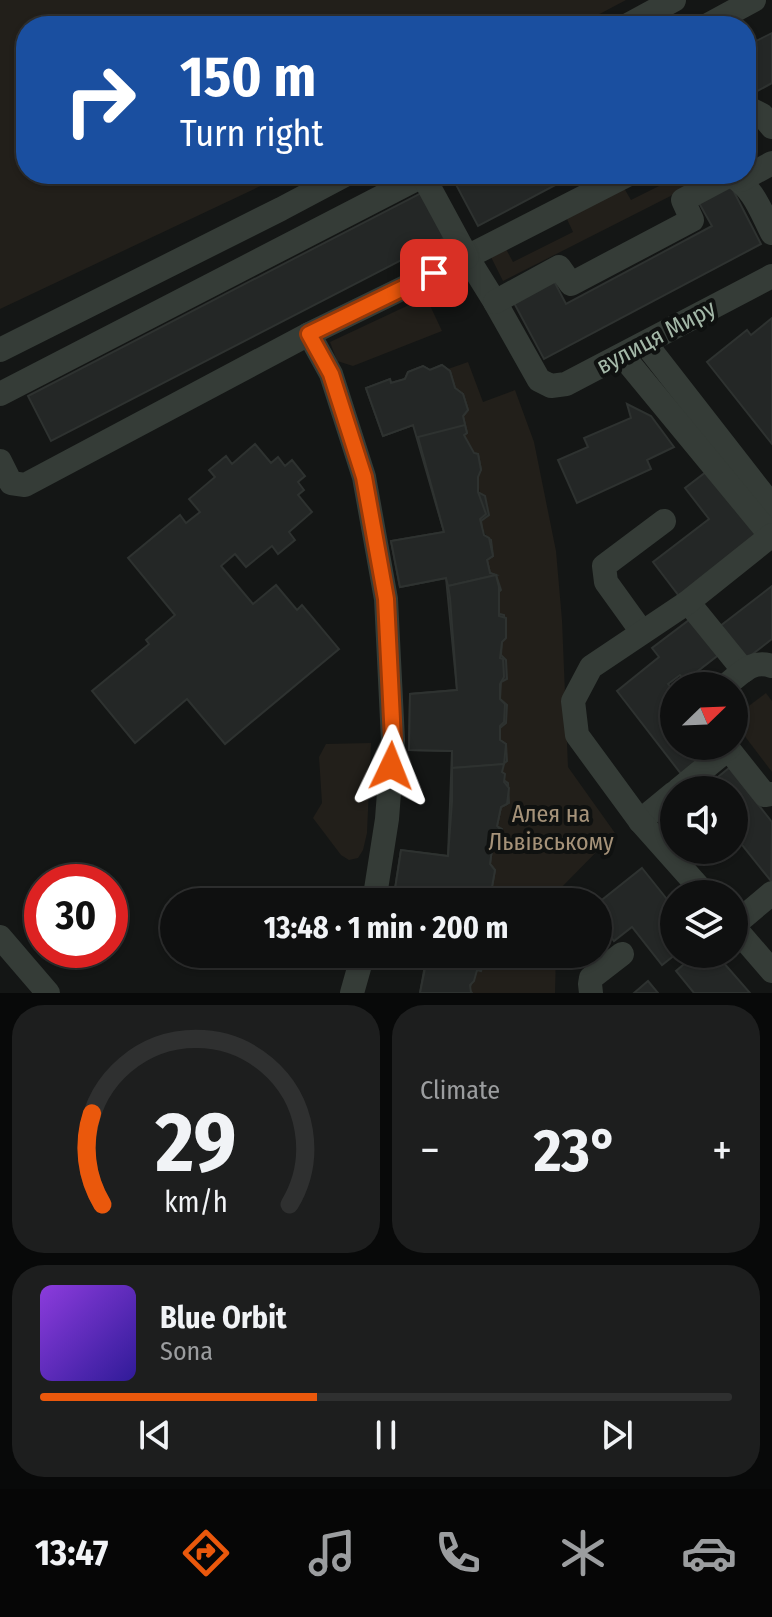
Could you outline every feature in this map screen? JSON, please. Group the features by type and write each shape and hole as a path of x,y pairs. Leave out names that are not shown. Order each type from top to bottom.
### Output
{"street":[{"path":"644,16 674,0"},
{"path":"724,16 754,0"},
{"path":"756,109 772,127"},
{"path":"0,350 328,184"},
{"path":"0,394 407,184"},
{"path":"429,184 495,302 559,267 571,284 692,220 683,200 716,184"},
{"path":"0,461 11,483 25,485 309,334 609,184"},
{"path":"743,184 750,190 772,233"},
{"name":"вулиця Миру","path":"495,302 539,380 551,386 566,384 772,277"},
{"path":"309,334 331,374 364,477 386,599 393,740 387,819 376,888"},
{"path":"645,343 772,506"},
{"path":"622,355 772,536 688,602 591,667 573,701 577,735 640,821 693,880"},
{"path":"642,632 606,582 604,566 664,521"},
{"path":"688,602 730,672"},
{"path":"742,672 752,664 762,662 772,666"},
{"path":"695,776 713,760"},
{"path":"737,760 765,795 772,794"},
{"path":"640,821 660,805"},
{"path":"748,914 772,893"},
{"path":"0,937 48,993"},
{"path":"748,943 772,971"},
{"path":"591,993 591,978 622,954"},
{"path":"352,993 359,968"}],"green space":[{"path":"0,0 626,0 596,16 16,16 16,184 265,184 0,309"},
{"path":"663,184 694,184 503,281 491,257 506,249 513,262 573,232 566,217 624,188 631,200"},
{"path":"426,297 442,331 353,366 337,361 330,342"},
{"name":"Алея на Львівському","path":"468,362 483,402 515,390 534,442 556,551 568,767 615,833 561,888 490,888 495,871 490,864 492,849 500,829 497,826 501,807 507,803 509,788 502,772 506,744 500,740 500,658 502,642 506,638 506,619 499,616 499,587 496,576 490,573 487,560 493,556 489,538 482,526 478,454 474,453 464,435 467,433 463,416 468,410 463,394 455,388 448,369"},
{"path":"766,693 772,701 772,772 748,740 748,706"},
{"path":"371,743 367,833 358,858 349,860 341,855 313,818 322,803 319,757 326,744"},
{"path":"556,968 555,993 471,993 470,985 477,970"}],"building":[{"path":"772,33 772,83 756,92 756,41"},
{"path":"456,184 557,184 478,226"},
{"path":"731,186 761,244 544,359 514,303 554,281 566,304 712,226 699,203"},
{"path":"423,192 446,237 51,441 28,396"},
{"path":"772,318 772,444 707,362 747,330 751,335"},
{"path":"442,365 450,371 455,388 463,394 468,410 463,416 465,425 418,437 413,425 383,436 366,388 390,379 391,383 405,379 408,372 423,366 430,370"},
{"path":"442,365 450,371 455,388 463,394 468,410 463,416 467,433 464,435 470,453 478,454 481,470 475,476 478,492 485,496 489,515 481,521 483,536 491,540 493,556 487,560 490,573 496,575 501,590 494,596 496,613 504,615 506,635 502,640 501,655 506,660 507,679 501,682 500,699 507,705 506,723 500,728 500,740 506,744 507,761 502,765 501,778 508,783 509,803 501,807 497,826 502,829 499,848 492,849 490,864 495,870 490,888 395,888 401,850 448,856 452,751 409,750 410,694 457,690 446,578 400,587 391,541 444,532 413,425 383,436 366,388 390,379 391,383 405,379 408,372 423,366 430,370"},
{"path":"627,404 651,416 674,447 647,460 651,469 577,503 558,460 588,447 584,438 631,418"},
{"path":"465,425 467,433 464,435 474,453 478,454 481,470 478,492 486,514 480,519 493,556 487,560 490,573 496,575 448,586 446,578 400,587 391,541 444,532 418,437"},
{"path":"255,444 271,463 278,457 285,466 292,460 305,476 298,482 304,490 298,495 312,512 289,532 295,540 278,554 272,546 246,567 235,554 221,566 253,604 276,585 297,610 302,605 339,649 225,744 187,699 135,743 92,691 149,644 146,640 175,615 128,558 180,515 186,523 200,512 189,499 215,477 209,470 226,456 232,464"},
{"path":"710,469 759,534 679,596 653,562 709,519 685,488"},
{"path":"496,575 499,616 506,618 506,638 502,642 500,658 503,659 504,677 500,684 500,699 505,704 500,740 506,744 504,764 452,768 452,751 409,750 410,694 457,690 448,586"},
{"path":"772,586 772,639 741,663 715,630"},
{"path":"693,617 721,653 697,672 660,672 660,747 617,691 659,657 652,648"},
{"path":"670,760 703,760 688,776 683,776"},
{"path":"504,764 504,782 509,788 507,804 501,807 497,826 500,829 498,845 492,849 490,864 495,870 492,887 395,888 401,850 448,856 452,768"},
{"path":"729,768 735,776 719,776"},
{"path":"748,792 772,822 771,881 748,852"},
{"path":"642,868 660,890 660,962 632,927 614,941 612,938 612,892"},
{"path":"424,968 482,968 481,971 477,970 469,989 472,993 420,993"},
{"path":"425,968 482,968 477,970 470,985 471,993 420,993"},
{"path":"680,968 728,968 750,993 694,993 676,971"},
{"path":"648,981 658,993 634,993"}],"route":[{"path":"391,766 393,740 386,599 364,477 331,374 309,334 434,273"}]}
